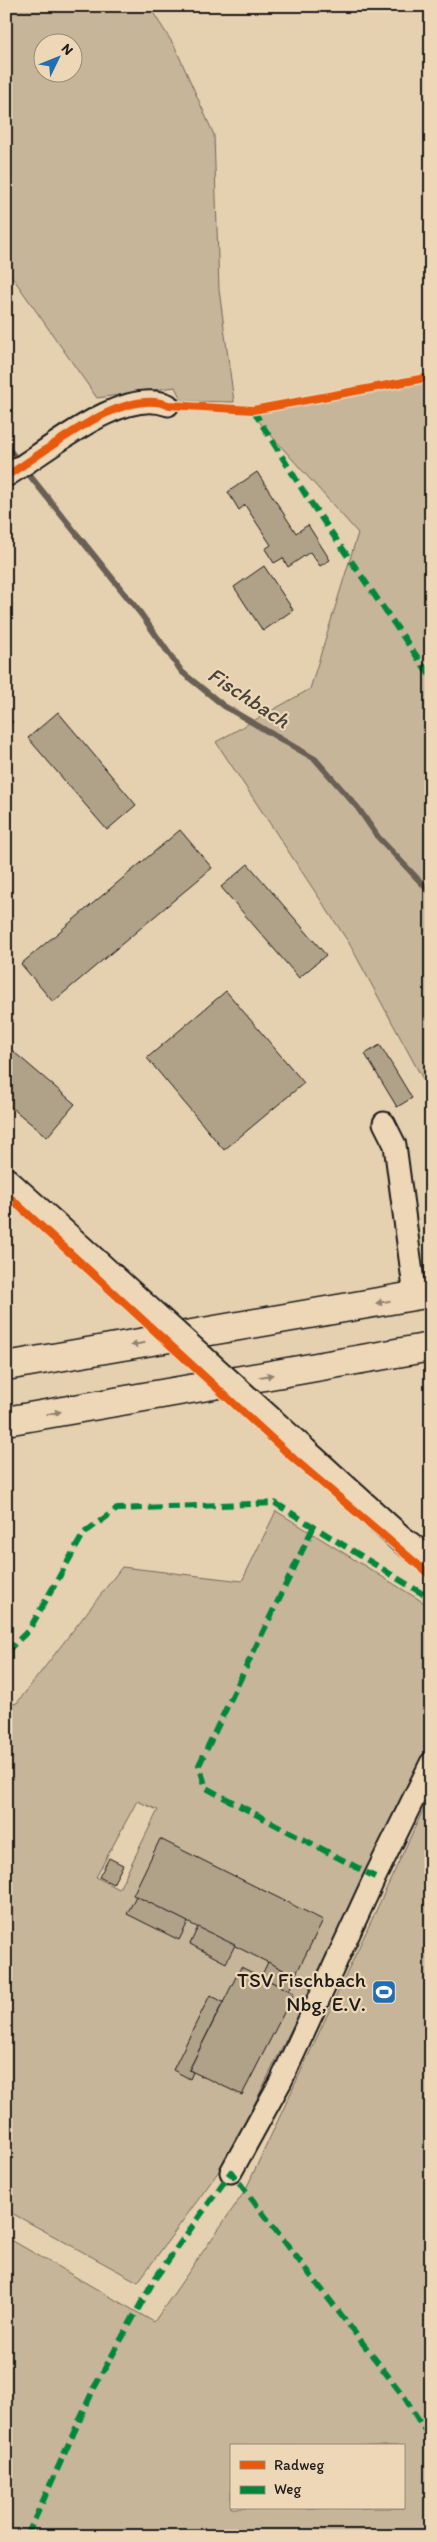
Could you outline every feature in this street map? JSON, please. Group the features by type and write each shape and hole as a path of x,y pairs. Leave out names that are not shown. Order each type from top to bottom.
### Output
{"highway":[{"path":"6,1366 423,1295"},
{"path":"6,1421 431,1347"}],"main road":[{"path":"6,1181 400,1538 431,1562"}],"street":[{"path":"6,476 92,420 123,404 160,402 168,404"},
{"path":"384,1123 395,1145 423,1295"},
{"path":"231,2172 281,2081 375,1877 431,1763"}],"shaded area":[{"path":"6,6 149,6 175,47 214,135 219,290 234,402 182,401 175,387 97,398 6,268"},
{"path":"431,381 431,1094 349,943 216,742 310,689 358,533 253,415"},
{"path":"276,1511 431,1607 431,1744 227,2160 138,2282 6,2210 6,1705 17,1703 122,1567 242,1581","holes":["137,1801 158,1810 119,1889 96,1877"]},
{"path":"431,1793 431,2536 6,2536 6,2237 154,2322 245,2191"}],"building":[{"path":"257,472 296,533 308,525 330,560 320,566 310,552 288,567 283,558 274,563 265,549 271,545 245,505 239,510 228,492"},
{"path":"264,566 293,610 263,631 234,587"},
{"path":"58,712 136,805 107,830 28,738"},
{"path":"6,714 13,722 6,728"},
{"path":"180,830 212,868 53,1002 21,964"},
{"path":"248,864 326,955 299,978 221,887"},
{"path":"226,991 304,1083 224,1150 147,1058"},
{"path":"380,1045 412,1098 397,1107 365,1054"},
{"path":"8,1047 75,1104 47,1137 6,1103"},
{"path":"160,1839 323,1920 295,1976 133,1895"},
{"path":"109,1858 123,1865 113,1884 99,1877"},
{"path":"136,1896 188,1922 179,1940 127,1914"},
{"path":"198,1927 235,1945 226,1963 190,1944"},
{"path":"268,1962 295,1976 289,1991 261,1977"},
{"path":"241,1967 294,1993 242,2095 189,2070"},
{"path":"210,1995 223,2002 189,2070 193,2072 190,2079 173,2070"}],"waterway":[{"name":"Fischbach","path":"6,446 141,614 182,672 224,706 315,759 358,808 378,837 431,893"}],"marked path":[{"path":"253,410 307,497 431,677"},
{"path":"6,1652 29,1630 84,1533 117,1509 275,1503 431,1599"},
{"path":"313,1528 199,1765 206,1788 375,1877"},
{"path":"27,2536 94,2388 154,2280 231,2172 405,2398 431,2440"}],"cycle path":[{"path":"6,476 84,425 128,405 149,402 168,405 253,410 431,377"},
{"path":"6,1194 294,1459 431,1576"}],"place":[{"name":"TSV Fischbach Nbg, E.V.","path":"384,1992"}]}
